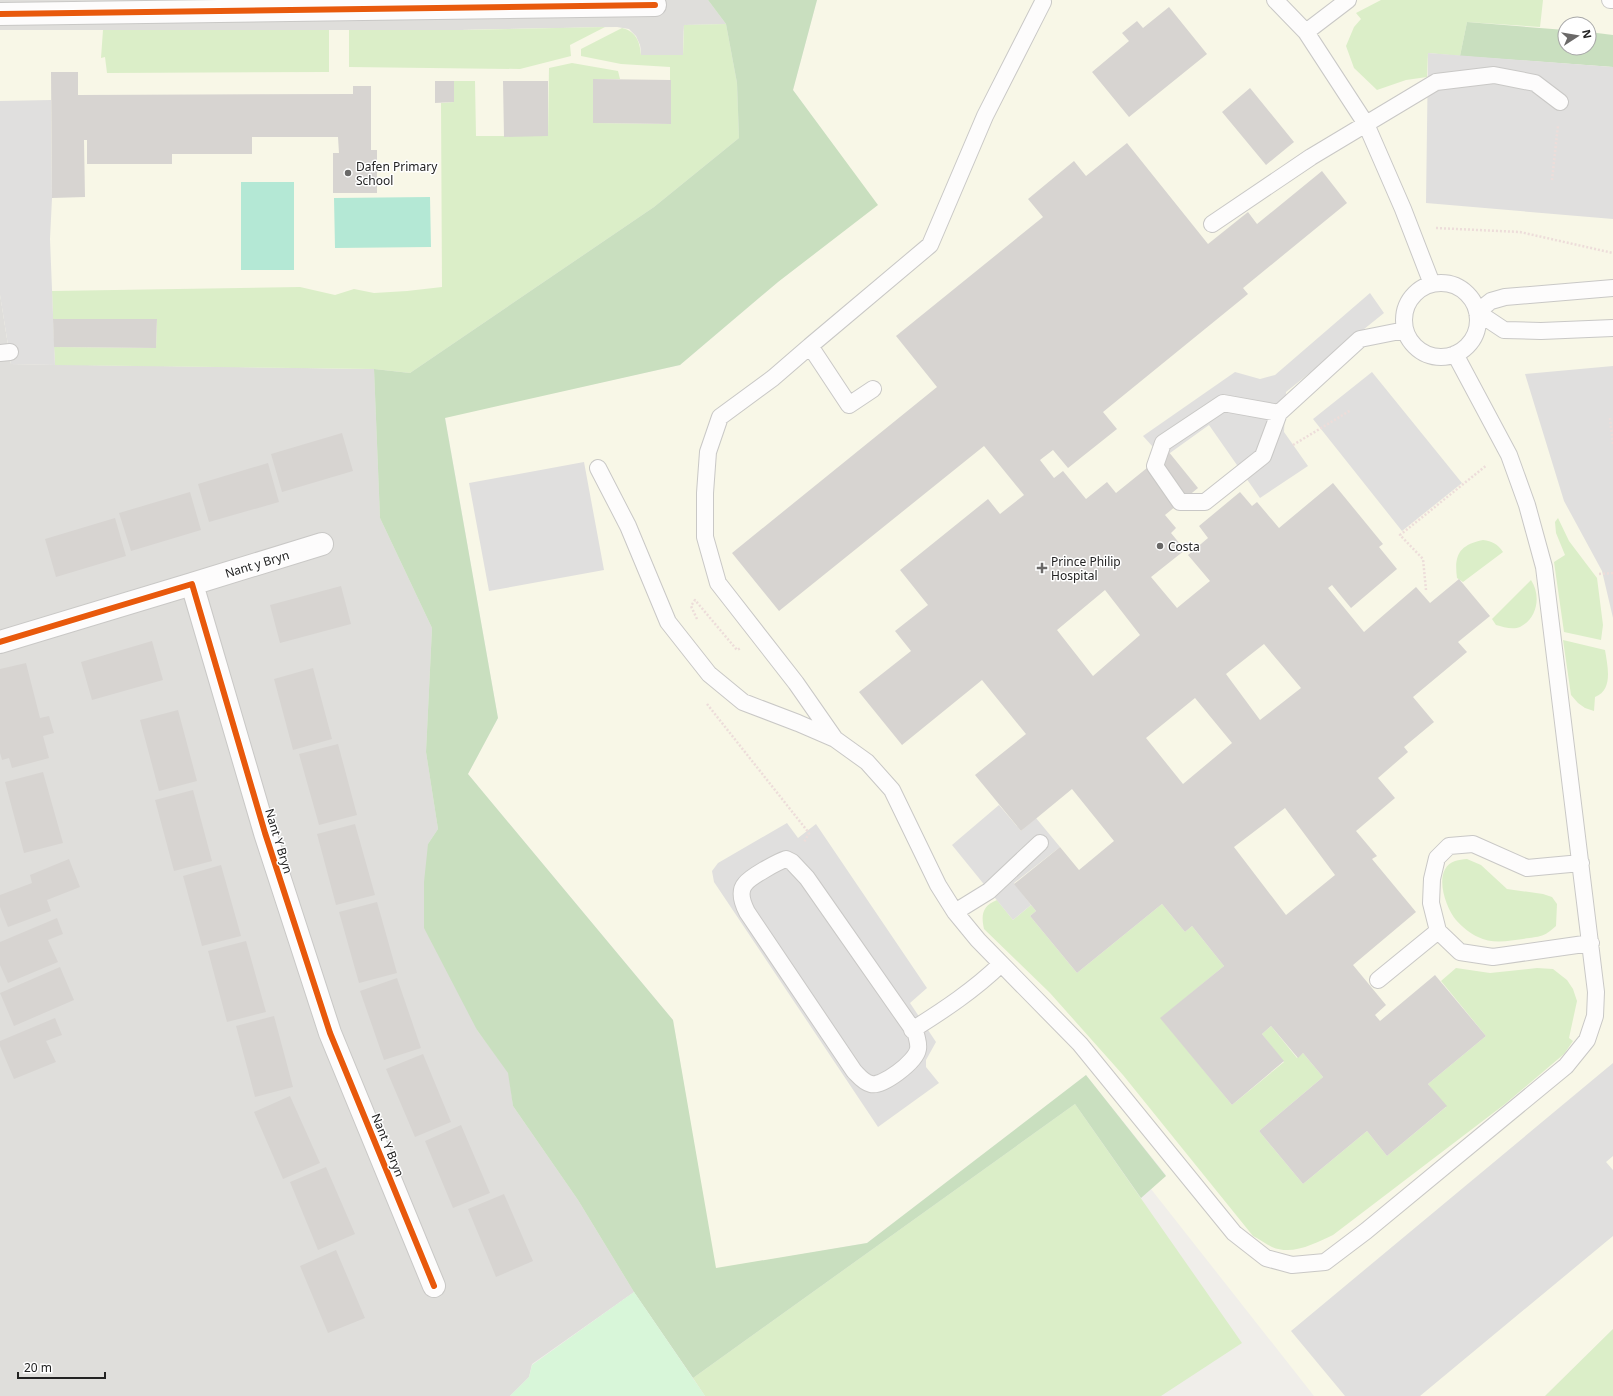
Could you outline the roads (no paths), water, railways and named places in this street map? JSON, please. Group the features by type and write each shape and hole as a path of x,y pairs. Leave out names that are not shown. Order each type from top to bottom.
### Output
{"street":[{"path":"12,9 655,5"},
{"name":"Nant y Bryn","path":"192,584 322,544"},
{"path":"0,642 192,584"},
{"name":"Nant Y Bryn","path":"192,584 265,833 330,1033 434,1286"}],"lane":[{"path":"1275,0 1306,32 1366,124 1403,209 1432,284"},
{"path":"1306,32 1348,0"},
{"path":"835,739 796,683 718,583 705,538 705,493 708,452 720,417 773,378 930,245 986,116 1043,1"},
{"path":"1212,224 1311,157 1436,82 1494,75 1535,83 1560,102"},
{"path":"1444,283 1455,286 1465,292 1473,301 1477,312 1478,325 1474,337 1466,347 1456,354 1444,357 1431,356 1420,350 1411,342 1405,330 1404,318 1406,306 1412,296 1421,288 1432,284 1444,283"},
{"path":"1477,312 1491,300 1505,297 1613,288"},
{"path":"1477,312 1504,330 1613,328"},
{"path":"1279,413 1223,403 1163,442 1155,466 1180,502 1205,502 1263,456 1279,413 1360,339 1405,330"},
{"path":"810,346 849,404 873,389"},
{"path":"598,468 628,526 668,622 709,674 743,702 835,739 867,762 892,790 938,885 955,912 978,940 1041,1002 1080,1044 1234,1233 1266,1258 1292,1265 1324,1262 1366,1231 1566,1066 1587,1040 1595,1016 1596,992 1591,943 1544,567 1527,505 1509,455 1456,354"},
{"path":"955,912 989,891 1040,844"},
{"path":"1581,863 1527,868 1472,844 1449,846 1437,858 1432,879 1431,904 1438,931 1460,952 1493,958 1591,943"},
{"path":"786,859 792,862 807,878 912,1030 918,1041 918,1049 915,1057 907,1065 879,1084 865,1082 854,1071 747,912 742,903 741,894 744,884 779,861 786,859"},
{"path":"1378,980 1438,931"},
{"path":"912,1030 956,1003 980,985 1001,964"}],"place":[{"name":"Dafen Primary School","path":"348,173"},
{"name":"Costa","path":"1160,546"},
{"name":"Prince Philip Hospital","path":"1042,568"}]}
